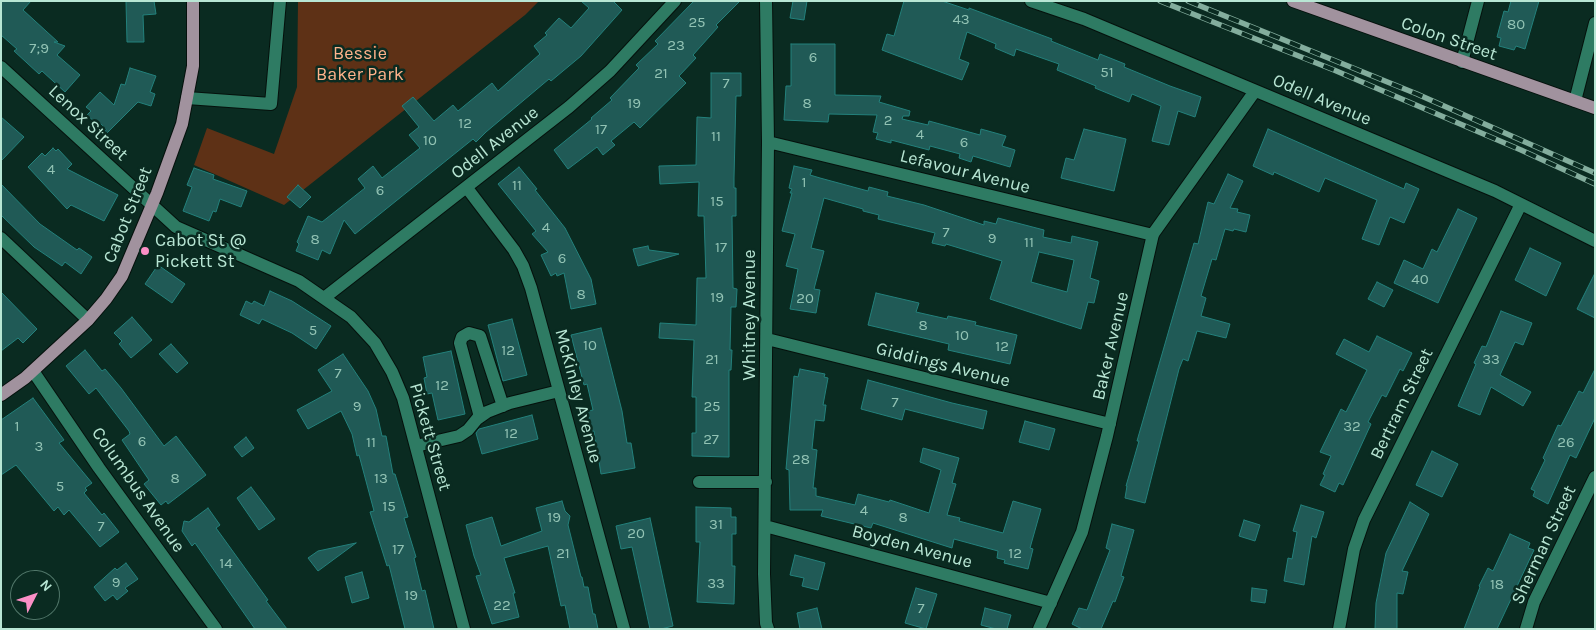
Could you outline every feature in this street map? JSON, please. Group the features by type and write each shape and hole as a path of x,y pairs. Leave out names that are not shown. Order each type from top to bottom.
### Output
{"main road":[{"name":"Cabot Street","path":"1,395 33,370 88,320 122,276 157,193 182,124 193,66 193,1"},
{"name":"Colon Street","path":"1293,1 1595,108"}],"street":[{"path":"187,98 271,104 280,1"},
{"name":"Odell Avenue","path":"324,298 569,108 610,71 675,1"},
{"name":"Whitney Avenue","path":"766,1 768,142 764,574 766,623 768,629"},
{"name":"Odell Avenue","path":"1031,1 1084,19 1495,191 1595,241"},
{"path":"1462,62 1478,1"},
{"path":"1575,101 1595,23"},
{"name":"Lenox Street","path":"1,67 151,205"},
{"name":"Baker Avenue","path":"1039,629 1082,532 1110,424 1153,236 1255,91"},
{"name":"Lefavour Avenue","path":"768,142 1153,236"},
{"name":"McKinley Avenue","path":"467,188 514,250 523,266 531,288 624,629"},
{"name":"Bertram Street","path":"1339,629 1354,549 1364,520 1520,204"},
{"name":"Pickett Street","path":"151,205 176,227 299,281 351,317 375,343 392,372 403,398 464,629"},
{"path":"1,238 88,320"},
{"path":"480,416 460,343 462,337 469,333 480,336 503,406"},
{"name":"Giddings Avenue","path":"767,339 1110,424"},
{"name":"Columbus Avenue","path":"33,370 99,468 216,629"},
{"path":"416,446 459,436 480,416 503,406 559,391"},
{"name":"Sherman Street","path":"1526,629 1534,602 1595,477"},
{"path":"699,482 766,482"},
{"name":"Boyden Avenue","path":"765,526 1050,602"}],"green space":[{"name":"Bessie Baker Park","path":"298,1 539,1 525,15 284,205 194,165 207,128 274,154 297,87"}],"building":[{"path":"1,1 31,1 23,10 58,42 54,42 65,46 57,55 80,75 65,92 42,71 39,74 14,51 17,49 1,35"},
{"path":"126,1 154,1 156,14 143,15 144,42 127,42"},
{"path":"581,1 613,1 622,10 581,56 551,81 549,79 476,142 473,139 355,234 344,220 330,254 322,250 318,260 296,251 299,244 297,242 308,216 322,222 365,188 358,179 373,166 382,178 420,148 409,135 419,127 402,106 413,97 434,121 453,105 458,111 492,83 498,91 540,54 534,46 547,35 545,33 559,18 571,28 589,8"},
{"path":"694,1 740,1 716,25 718,27 693,55 696,58 679,76 686,83 640,128 634,122 611,141 615,145 603,155 597,147 568,169 554,150 612,100 610,98 639,68 636,65 658,44 655,41"},
{"path":"793,1 807,1 804,20 790,18"},
{"path":"904,1 942,1 969,10 969,8 1052,39 1051,41 1098,60 1100,54 1125,64 1124,67 1201,97 1195,117 1178,111 1169,145 1152,141 1161,106 1132,94 1129,102 1057,70 1059,64 1016,49 1014,56 995,48 996,44 967,32 959,59 969,63 962,80 882,50 887,34 894,36"},
{"path":"1511,1 1539,1 1525,49 1516,46 1514,50 1499,46 1501,38 1497,37 1504,11 1508,12"},
{"path":"791,44 835,44 835,95 881,96 879,102 910,111 909,116 903,116 902,119 928,125 929,121 980,135 981,129 1006,136 1002,146 1015,150 1010,167 973,156 971,162 959,158 960,154 930,146 929,150 891,140 891,143 876,139 878,133 873,132 877,115 829,114 828,122 784,120 786,86 791,86"},
{"path":"130,68 156,76 150,92 155,94 151,106 138,102 104,136 106,129 87,115 91,111 86,107 100,92 114,105 121,84 125,85"},
{"path":"711,73 741,73 741,96 736,96 734,188 736,188 736,216 732,216 733,288 737,289 736,307 731,307 730,350 732,350 731,370 729,370 729,457 692,456 692,433 696,433 696,397 692,397 694,340 659,338 660,323 696,325 697,278 706,278 704,216 698,216 699,182 660,184 659,166 696,165 697,117 711,118"},
{"path":"1,117 24,137 1,161"},
{"path":"1084,129 1126,139 1114,191 1061,178 1066,158 1074,160"},
{"path":"1268,129 1404,189 1406,183 1419,189 1404,223 1390,217 1379,245 1362,239 1377,200 1325,178 1319,192 1274,172 1273,175 1253,166"},
{"path":"53,148 56,151 58,149 72,164 67,169 118,195 104,221 71,205 67,209 28,167 42,153 45,156"},
{"path":"794,166 812,170 810,175 868,191 869,187 888,192 887,196 924,205 984,225 984,221 996,224 998,218 1044,230 1043,237 1071,243 1072,236 1098,242 1090,278 1099,281 1094,303 1088,302 1081,329 990,299 1002,261 946,244 945,246 932,243 935,233 878,219 879,215 824,198 811,248 824,251 814,289 820,290 816,313 790,309 798,269 786,266 795,234 782,231 792,193 790,193 792,189 789,188","holes":["1039,252 1074,260 1067,292 1031,282"]},
{"path":"519,167 565,228 591,279 596,304 571,309 564,273 557,276 556,273 551,276 541,255 548,252 532,234 536,231 498,184"},
{"path":"194,168 214,175 213,179 247,191 241,207 220,199 216,212 213,211 209,221 183,211 192,187 187,185"},
{"path":"1228,174 1243,181 1230,208 1238,209 1237,212 1250,215 1246,232 1225,229 1216,260 1212,259 1201,296 1206,298 1201,316 1230,324 1226,338 1197,331 1188,361 1183,359 1179,369 1145,503 1125,498 1126,486 1139,441 1137,441 1194,243 1198,244 1208,202 1214,204"},
{"path":"1,184 40,224 77,250 79,248 92,257 81,274 65,262 62,266 34,247 1,215"},
{"path":"298,185 311,197 300,208 287,197"},
{"path":"1458,209 1477,218 1438,303 1394,283 1404,260 1423,269 1432,249 1437,252"},
{"path":"648,246 649,250 679,254 638,266 633,249"},
{"path":"1530,248 1561,263 1546,296 1515,280"},
{"path":"158,265 185,284 172,303 145,284"},
{"path":"1595,273 1595,318 1577,309"},
{"path":"1377,282 1393,290 1384,307 1368,299"},
{"path":"270,291 292,301 331,326 316,349 292,333 262,319 259,324 240,315 246,301 252,304 254,301 264,306"},
{"path":"1,292 37,329 23,343 18,338 1,351"},
{"path":"876,293 919,303 916,312 947,319 948,316 976,322 975,325 1017,335 1010,364 948,350 949,344 868,325"},
{"path":"1501,311 1532,323 1523,345 1515,342 1500,375 1531,392 1523,406 1491,387 1480,415 1458,406 1476,364 1474,363 1482,346 1486,347"},
{"path":"132,317 152,340 131,358 119,344 122,341 114,333"},
{"path":"512,319 527,375 503,381 488,325"},
{"path":"601,328 622,411 627,443 631,443 635,468 601,474 594,431 591,432 588,411 593,410 587,384 584,385 571,335"},
{"path":"1377,336 1412,353 1403,371 1400,369 1386,397 1382,395 1368,422 1371,424 1343,485 1339,483 1335,492 1320,485 1331,456 1320,452 1341,409 1346,412 1367,370 1336,354 1344,339 1369,352"},
{"path":"171,344 188,363 177,373 159,354"},
{"path":"85,350 102,371 105,369 121,388 164,446 176,436 206,475 168,504 166,501 161,505 144,484 149,480 122,440 130,434 129,431 96,388 89,394 66,366"},
{"path":"451,351 465,414 438,420 432,393 427,394 424,378 427,377 423,357"},
{"path":"343,354 368,391 376,409 382,436 386,436 393,474 395,474 408,517 404,518 416,557 414,558 422,591 425,590 434,629 405,629 389,565 387,566 370,512 374,511 359,455 357,456 352,434 341,411 308,429 297,410 332,391 318,370"},
{"path":"800,369 825,374 824,377 828,378 823,405 826,405 824,421 815,420 812,449 817,450 813,488 816,488 816,496 855,505 858,494 889,502 890,500 929,513 941,470 920,462 923,448 959,458 952,483 956,484 947,515 960,518 959,521 1003,533 1013,501 1041,509 1030,548 1033,549 1028,569 1004,563 1005,560 997,558 998,551 954,539 952,548 873,523 871,528 821,516 823,510 790,510 789,470 786,469 794,376 798,377"},
{"path":"1595,369 1595,418 1576,458 1570,455 1548,504 1533,496 1535,491 1531,489 1545,460 1543,458 1558,425 1561,426 1579,391 1583,393"},
{"path":"868,380 987,411 983,429 905,409 902,420 861,409"},
{"path":"33,398 64,440 59,443 92,483 85,488 87,490 84,493 102,515 104,513 119,532 100,547 69,510 64,515 58,507 54,511 16,465 1,475 1,420"},
{"path":"532,415 538,439 482,454 476,433 479,429"},
{"path":"1025,421 1055,429 1049,450 1019,442"},
{"path":"246,437 254,448 242,457 234,447"},
{"path":"1432,451 1458,464 1442,497 1416,485"},
{"path":"251,487 275,519 259,530 237,498"},
{"path":"562,501 565,511 570,516 568,525 584,587 588,587 598,629 570,629 565,605 561,606 548,546 504,558 515,593 513,593 519,617 492,624 476,576 481,575 466,525 492,517 501,546 542,531 536,508"},
{"path":"1410,502 1429,514 1402,571 1408,572 1403,594 1397,593 1397,629 1375,629 1376,603 1386,553"},
{"path":"1301,505 1324,512 1316,538 1312,536 1304,585 1284,581 1288,558 1292,559 1297,532 1293,531"},
{"path":"696,507 731,508 731,517 736,517 736,534 732,534 732,566 735,566 734,604 697,602 700,542 696,542"},
{"path":"208,508 220,525 216,528 287,629 255,629 195,543 192,546 182,531 184,521 189,522"},
{"path":"650,518 673,626 661,629 650,629 632,547 621,549 616,526"},
{"path":"1244,520 1260,525 1255,541 1239,536"},
{"path":"1112,524 1134,530 1121,576 1124,577 1115,602 1113,601 1101,629 1082,629 1072,624 1079,608 1087,610 1110,550 1106,548"},
{"path":"1510,534 1530,543 1528,548 1534,550 1497,629 1464,629 1479,586 1488,568 1493,571"},
{"path":"356,543 318,571 308,558 318,551"},
{"path":"795,555 825,563 818,590 802,586 804,578 790,575"},
{"path":"126,563 138,579 125,588 128,591 117,600 113,595 105,601 94,587 115,568 117,570"},
{"path":"362,572 369,598 352,603 345,577"},
{"path":"916,588 937,594 926,629 905,623"},
{"path":"1252,588 1267,590 1265,603 1251,601"},
{"path":"817,608 822,629 800,629 797,613"},
{"path":"985,608 1011,615 1007,629 996,629 981,625"}],"railway":[{"path":"1160,1 1334,70 1521,150 1595,184"},
{"path":"1188,1 1417,94 1595,173"}],"place":[{"name":"Cabot St @ Pickett St","path":"145,251"}]}
